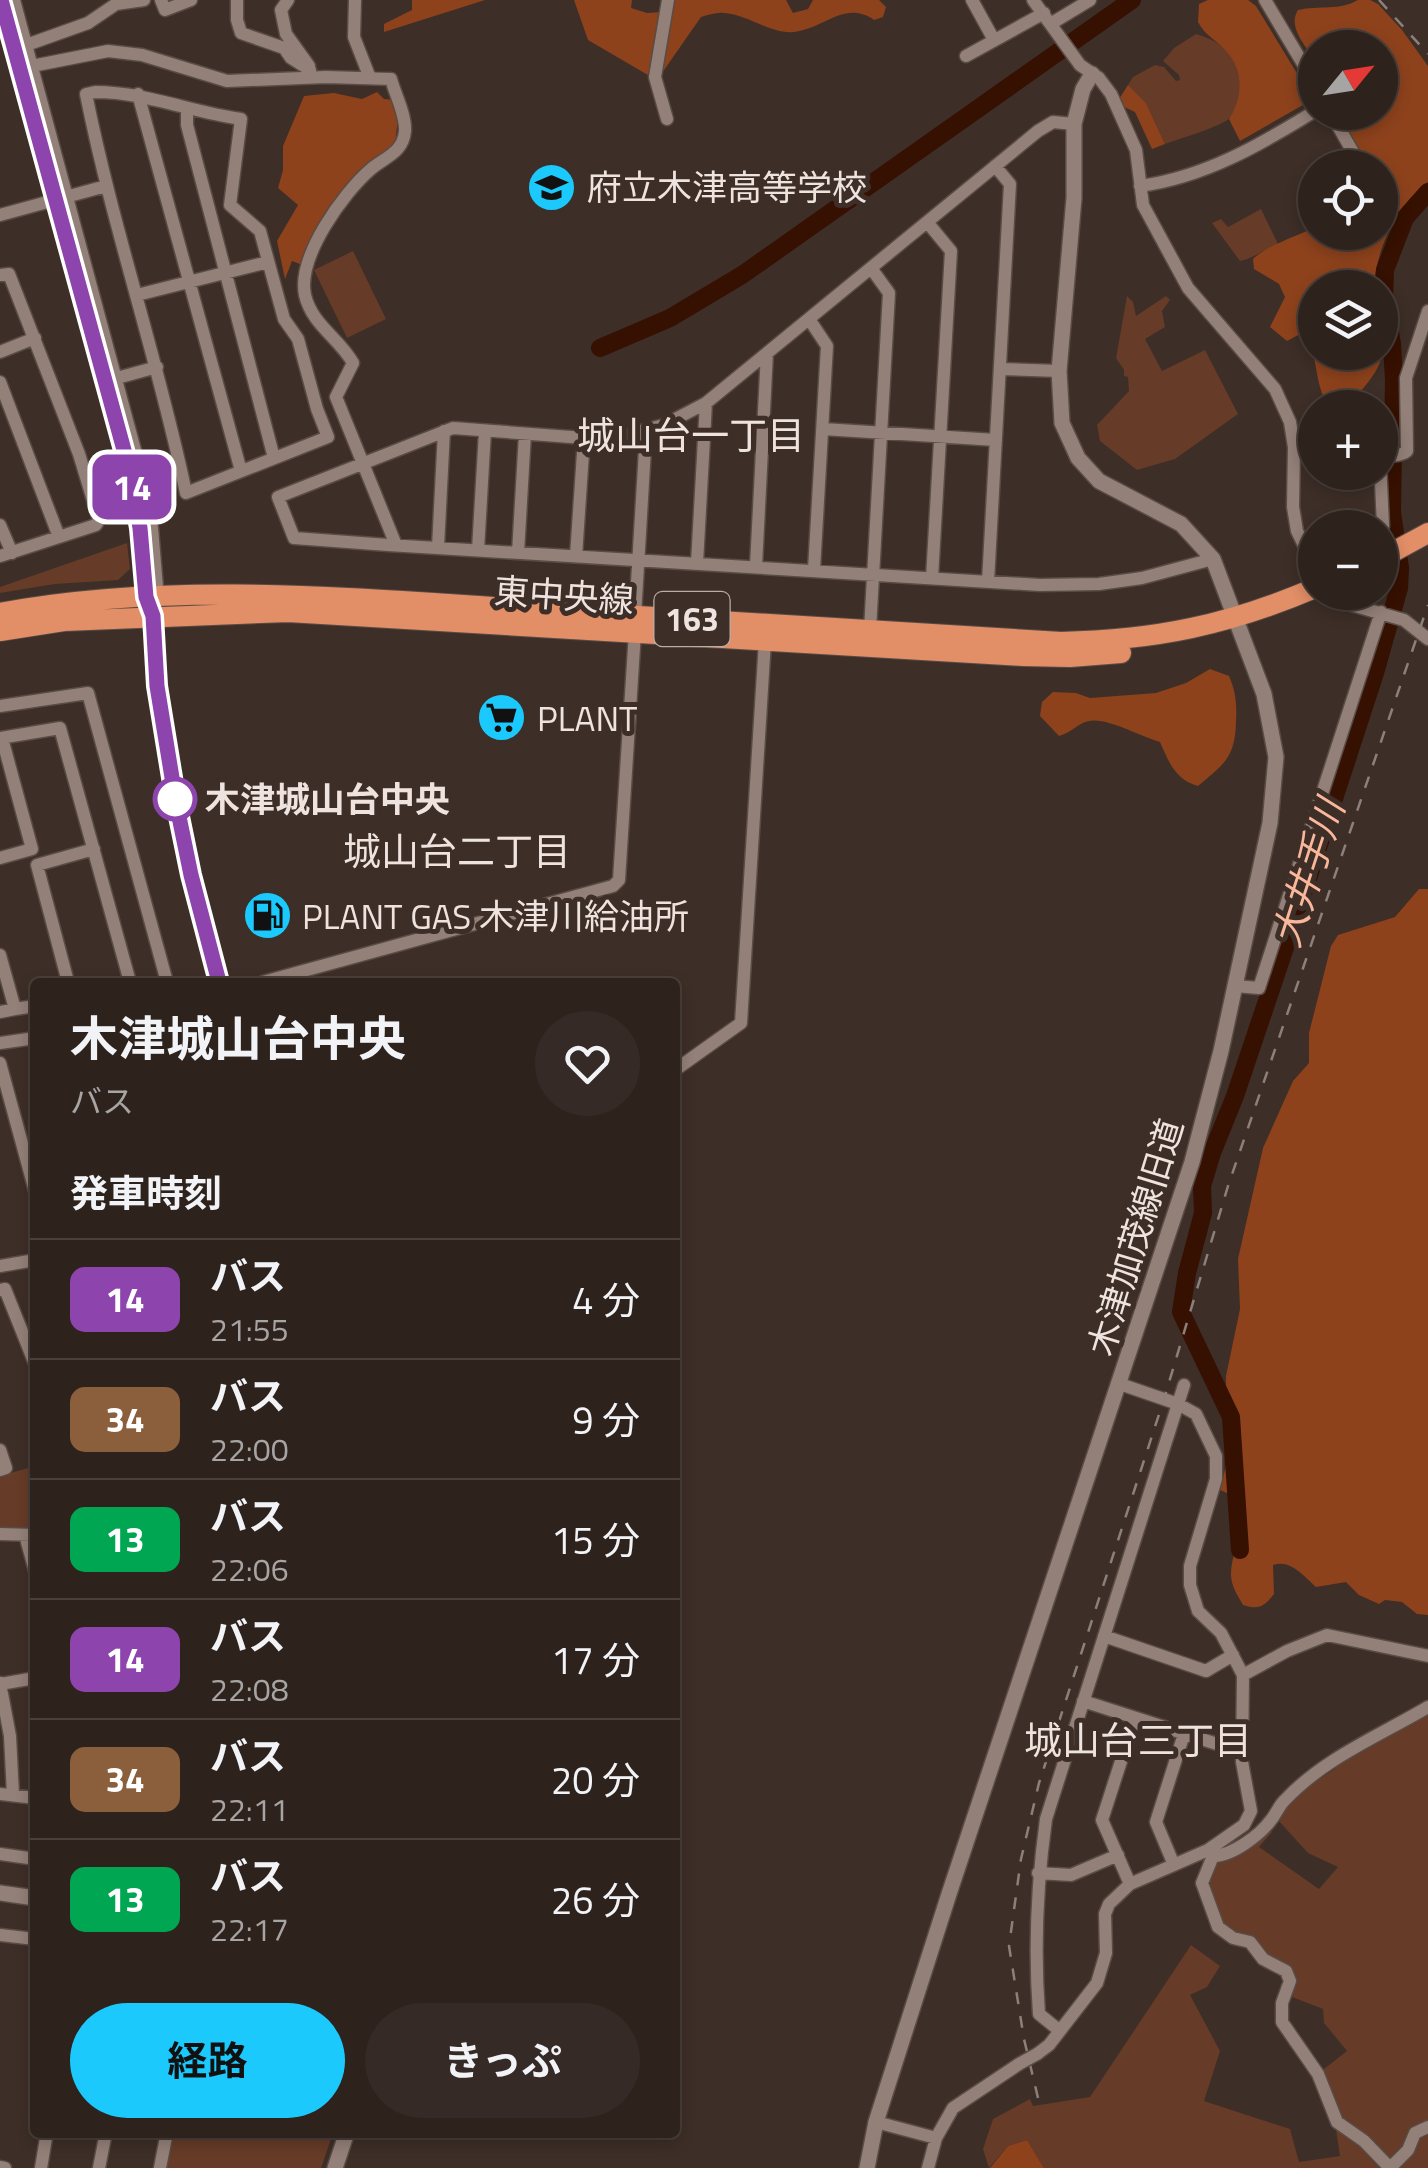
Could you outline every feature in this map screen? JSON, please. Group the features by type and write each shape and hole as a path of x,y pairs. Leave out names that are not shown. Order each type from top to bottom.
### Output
{"highway":[{"path":"1398,549 1428,533"},
{"name":"東中央線","path":"0,613 32,607 152,604 288,612 870,630 1061,642 1174,634 1237,619 1298,595"},
{"name":"東中央線","path":"0,630 152,604"},
{"name":"東中央線","path":"635,624 765,641 1070,657 1183,642 1221,632 1237,619"}],"street":[{"path":"2,0 21,47 117,378 152,528 157,686 191,875 219,978"},
{"path":"14,0 21,47 32,66 130,472 152,604"},
{"path":"21,47 88,24 116,4 144,0"},
{"path":"161,0 165,10 191,0"},
{"path":"237,0 242,33 284,48 312,74"},
{"path":"288,0 281,10 282,22 290,42 308,61 312,74"},
{"path":"355,0 354,37 370,78"},
{"path":"667,120 655,77 668,0"},
{"path":"972,0 994,40"},
{"path":"1032,0 1075,58 1112,96 1136,150 1143,205 1188,288 1275,389 1290,422 1294,448 1293,506 1298,532"},
{"path":"966,56 994,40 1051,22 1090,0"},
{"path":"1265,0 1298,55"},
{"path":"32,66 108,51 142,54 227,82 312,74 392,78 405,129 402,141 394,156 372,168 319,236 304,274 304,292 316,320 346,349 354,363 336,397 396,545"},
{"path":"1074,124 1053,122 706,403 678,420 646,432 584,438 453,428 278,497 294,538 988,582 1098,584 1142,578 1212,559 1180,524 1119,493 1084,467 1062,423 1059,371 1074,198 1074,124 1083,89 1092,74"},
{"path":"86,94 138,94 187,109 241,119 230,206 260,231 284,319 298,339 328,437 186,493 86,94"},
{"path":"138,94 241,471"},
{"path":"187,109 187,126 274,458"},
{"path":"1140,186 1173,182 1218,164 1298,122"},
{"path":"988,582 1010,184 995,166"},
{"path":"0,215 106,186"},
{"path":"927,222 952,250 932,578"},
{"path":"136,296 268,262"},
{"path":"870,268 889,293 870,630"},
{"path":"0,275 10,274 80,454 99,520 96,525 6,555 0,525"},
{"path":"1380,510 1380,460 1407,451 1406,378 1428,311"},
{"path":"809,319 826,346 814,570"},
{"path":"0,352 35,338"},
{"path":"756,566 767,353"},
{"path":"117,378 156,367"},
{"path":"1000,369 1059,371"},
{"path":"0,382 59,537"},
{"path":"698,564 706,403"},
{"path":"822,430 996,440"},
{"path":"438,547 444,431"},
{"path":"478,550 485,431"},
{"path":"279,978 613,886 619,880 646,432"},
{"path":"518,553 525,434"},
{"path":"576,556 584,438"},
{"name":"木津加茂線旧道","path":"1178,1404 1120,1384 1192,1162 1235,986 1276,782 1269,710 1212,559"},
{"path":"1373,610 1404,620 1428,639"},
{"path":"1235,986 1259,988 1381,612"},
{"path":"680,1066 740,1023 765,641"},
{"path":"0,706 88,693 166,978"},
{"path":"0,858 32,849 1,738 60,728 129,978"},
{"path":"67,978 36,865 94,850"},
{"path":"0,955 15,1009"},
{"path":"0,1012 30,1007"},
{"path":"0,1044 30,1039"},
{"path":"0,1062 30,1173"},
{"path":"0,1266 30,1261"},
{"path":"0,1290 5,1290 30,1352"},
{"path":"867,2168 876,2122 1120,1384"},
{"path":"1060,2031 1040,2014 1036,1968 1038,1873 1046,1819 1184,1385"},
{"path":"928,2168 936,2138 953,2108 1049,2046 1097,1983 1107,1946 1104,1914 1109,1904 1130,1884 1211,1853 1250,1816 1251,1805 1243,1780 1243,1675 1221,1633 1198,1611 1192,1594 1190,1566 1216,1479 1216,1456 1196,1414 1178,1404"},
{"path":"0,1450 6,1468 0,1470"},
{"path":"0,1534 30,1535"},
{"path":"1243,1675 1327,1635 1428,1656"},
{"path":"1104,1636 1206,1670 1233,1655"},
{"path":"6,1794 10,1736 0,1684 30,1679"},
{"path":"1083,1701 1242,1752"},
{"path":"1211,1853 1222,1856 1263,1829 1285,1800 1344,1753 1428,1706"},
{"path":"1130,1884 1102,1820 1135,1718"},
{"path":"1174,1865 1156,1822 1184,1734"},
{"path":"1211,1853 1202,1883 1211,1914 1224,1932 1250,1942 1263,1958 1289,1975 1282,2022 1318,2074 1338,2122 1390,2168 1408,2150 1414,2133 1428,2126"},
{"path":"0,1854 30,1859"},
{"path":"1038,1873 1070,1876 1118,1855"},
{"path":"0,1894 30,1897"},
{"path":"0,1934 30,1938"},
{"path":"876,2122 936,2138"},
{"path":"41,2168 47,2138"},
{"path":"99,2168 105,2138"},
{"path":"160,2168 166,2138"},
{"path":"335,2168 345,2138"}],"shaded area":[{"path":"412,0 485,0 384,32 384,24 412,10"},
{"path":"574,0 632,0 631,8 662,12 653,78 588,40"},
{"path":"670,0 786,0 793,13 808,9 813,0 879,0 886,7 883,17 874,20 844,14 794,32 733,14 701,17 662,73"},
{"path":"1208,0 1248,0 1256,6 1298,75 1298,108 1240,141 1229,119 1239,94 1239,76 1226,51 1198,22 1199,4"},
{"path":"1358,0 1378,4 1428,66 1428,182 1398,215 1398,150 1345,150 1333,130 1398,130 1398,30 1298,33 1295,23 1298,10 1344,6"},
{"path":"1196,34 1218,44 1231,56 1240,86 1238,106 1226,121 1165,144 1146,103 1128,85 1133,77 1155,65 1180,80 1163,61 1174,48"},
{"path":"1128,85 1146,103 1165,144 1152,149 1135,112 1122,106 1119,99"},
{"path":"377,92 384,99 395,100 395,146 339,199 300,264 292,261 285,279 277,241 298,205 278,188 283,146 304,96 334,93 362,99"},
{"path":"1261,209 1279,246 1240,261 1212,223 1221,219 1228,227"},
{"path":"1298,234 1298,250 1382,250 1376,270 1298,270 1298,335 1287,341 1270,327 1285,297 1279,284 1254,269 1253,259"},
{"path":"353,251 386,319 347,338 314,270"},
{"path":"1127,296 1133,302 1136,316 1166,296 1170,300 1162,311 1165,327 1145,339 1162,371 1205,350 1238,414 1175,459 1137,470 1100,441 1097,425 1129,391 1128,377 1116,358"},
{"path":"1316,370 1376,370 1362,390 1320,387"},
{"path":"127,543 130,569 118,580 0,593 0,587"},
{"path":"1210,669 1229,676 1235,693 1235,734 1226,759 1198,786 1179,775 1160,742 1096,721 1085,722 1059,736 1040,716 1042,702 1053,692 1090,698 1156,693 1186,683"},
{"path":"1419,889 1428,889 1428,1615 1417,1614 1402,1602 1385,1600 1379,1604 1359,1595 1346,1582 1316,1587 1285,1564 1273,1565 1274,1594 1267,1602 1257,1607 1243,1605 1231,1579 1242,1516 1232,1497 1220,1490 1226,1465 1226,1376 1240,1309 1238,1259 1263,1148 1293,1081 1309,1063 1309,1033 1331,946 1338,935 1395,917"},
{"path":"30,1467 30,1528 0,1527 0,1476"},
{"path":"1428,1709 1428,2125 1394,2162 1339,2120 1319,2073 1347,2051 1324,2023 1323,2009 1287,1995 1292,1980 1226,1931 1204,1885 1218,1860 1225,1862 1269,1830 1272,1832 1259,1847 1319,1889 1338,1867 1308,1853 1277,1819 1296,1797 1335,1769 1337,1762"},
{"path":"1191,1945 1220,1966 1207,1987 1190,1995 1220,2051 1204,2101 1290,2129 1299,2162 1340,2156 1335,2123 1387,2168 1044,2168 1027,2140 1008,2146 989,2168 983,2149 993,2119 1030,2099 1033,2106 1090,2097"},
{"path":"1428,2129 1428,2168 1394,2168 1416,2135"},
{"path":"173,2138 331,2138 321,2168 166,2168"},
{"path":"1027,2140 1044,2168 990,2168 1008,2146"}],"waterway":[{"path":"600,348 670,318 742,275 1132,0"},
{"name":"大井手川","path":"1240,1550 1231,1417 1181,1312 1203,1213 1202,1186 1301,900 1399,588 1392,512 1394,380 1384,298 1385,270 1405,218 1428,192"}],"railway":[{"path":"1379,0 1428,54"},
{"path":"1038,2098 1009,1946 1021,1859 1039,1783 1164,1399 1228,1186 1428,605"}],"bus line":[{"name":"14","path":"1,0 130,472 176,802 218,978"}],"place":[{"name":"府立木津高等学校","path":"552,187"},
{"name":"PLANT","path":"502,718"},
{"name":"木津城山台中央","path":"175,799"},
{"name":"PLANT GAS 木津川給油所","path":"267,916"}],"district":[{"name":"城山台一丁目","path":"691,435"},
{"name":"城山台二丁目","path":"457,851"},
{"name":"城山台三丁目","path":"1138,1740"}]}
